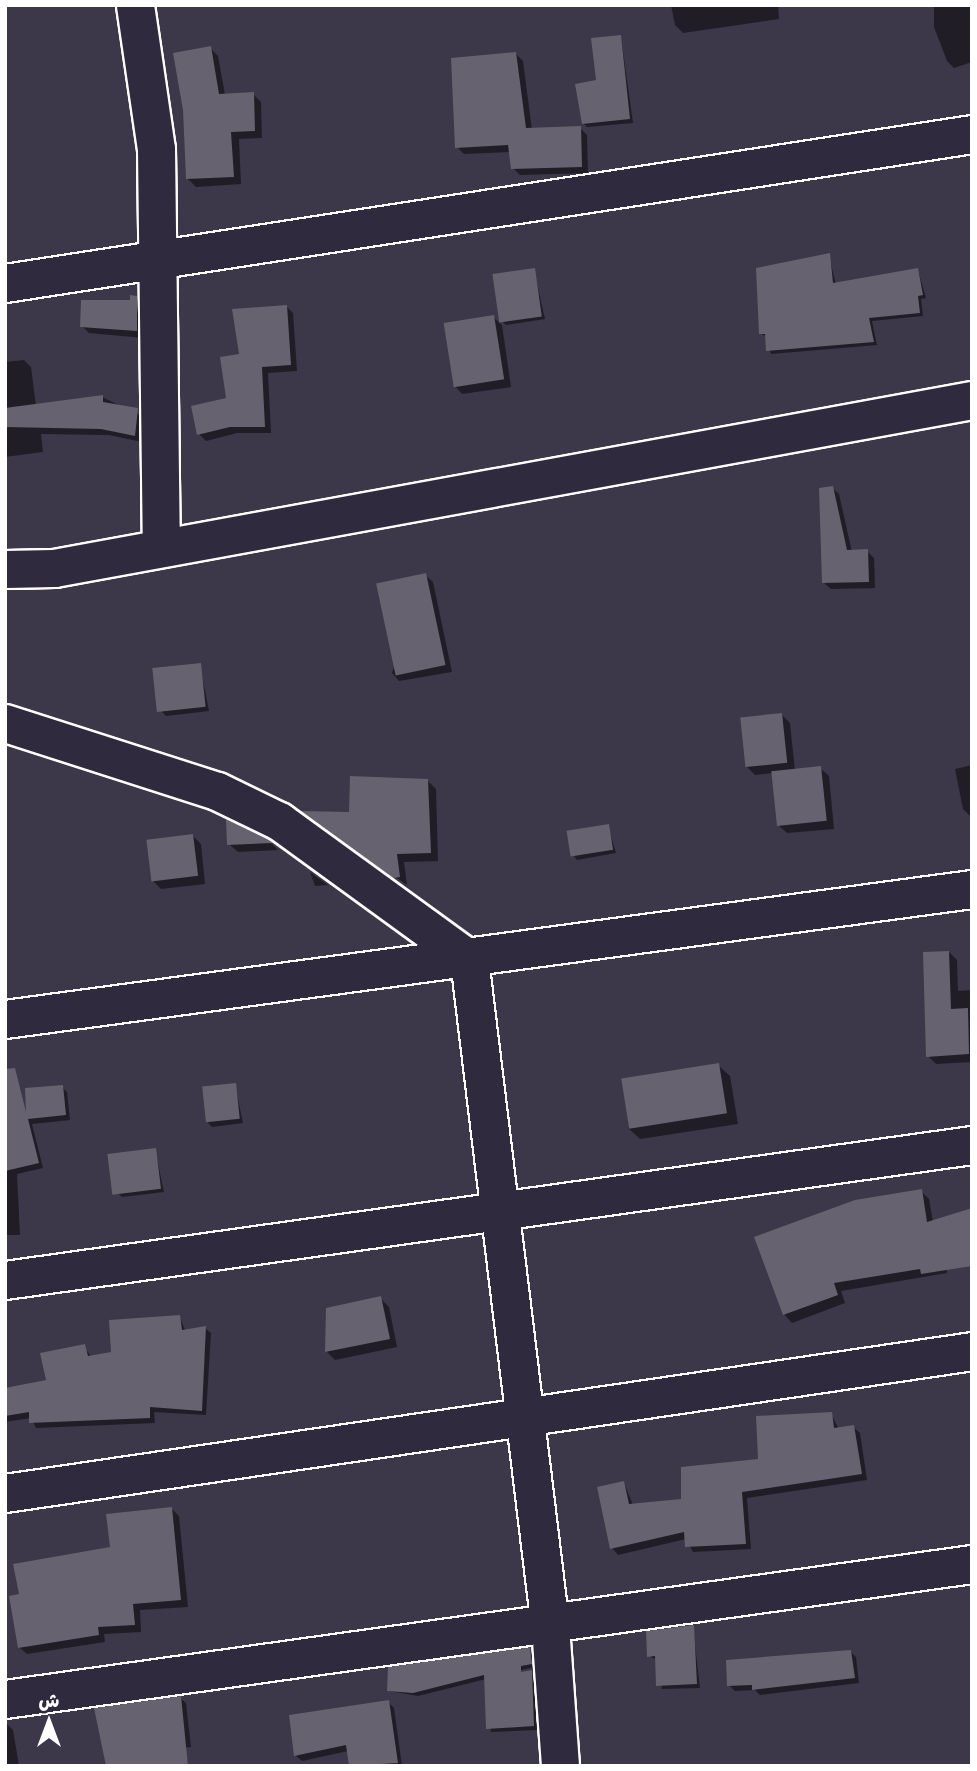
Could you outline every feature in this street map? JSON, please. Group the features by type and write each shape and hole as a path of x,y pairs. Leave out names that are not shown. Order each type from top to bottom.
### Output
{"street":[{"path":"135,5 156,149 154,260 160,548"},
{"path":"5,283 972,134"},
{"path":"5,569 54,568 972,400"},
{"path":"5,723 217,791 279,821 469,959 550,1626 560,1766"},
{"path":"5,1019 469,959 972,889"},
{"path":"5,1280 972,1145"},
{"path":"5,1493 972,1351"},
{"path":"5,1699 550,1626 972,1564"}],"building":[{"path":"621,35 630,119 582,124 575,84 596,80 591,38"},
{"path":"211,46 219,94 254,92 255,131 231,132 234,177 186,179 183,110 173,53"},
{"path":"516,52 526,128 581,126 582,167 511,169 508,145 455,148 451,58"},
{"path":"830,253 833,283 918,268 923,295 918,296 920,313 869,318 874,342 766,351 765,334 759,334 756,268"},
{"path":"535,268 542,317 499,323 492,274"},
{"path":"130,295 137,296 137,331 80,327 81,300 130,300"},
{"path":"287,305 291,365 262,367 265,427 230,427 197,435 191,406 226,398 220,357 239,354 232,309"},
{"path":"494,315 504,379 454,387 444,323"},
{"path":"103,395 103,402 138,408 135,436 101,429 5,427 5,408"},
{"path":"833,486 847,550 868,549 869,582 822,583 819,488"},
{"path":"426,573 446,665 396,676 376,584"},
{"path":"201,663 206,707 157,712 152,668"},
{"path":"782,713 787,763 745,767 740,717"},
{"path":"821,766 827,821 777,826 771,771"},
{"path":"350,776 428,779 431,853 397,854 400,877 393,878 301,811 349,812"},
{"path":"226,819 268,839 273,843 227,845"},
{"path":"609,824 613,850 571,856 567,831"},
{"path":"193,834 198,876 151,881 146,840"},
{"path":"949,951 951,1009 968,1008 969,1054 926,1057 923,952"},
{"path":"719,1063 727,1113 629,1129 621,1078"},
{"path":"15,1068 26,1112 25,1088 63,1085 66,1115 28,1119 39,1163 5,1171 5,1069"},
{"path":"236,1083 240,1119 206,1122 202,1087"},
{"path":"156,1148 161,1189 112,1195 107,1154"},
{"path":"922,1189 927,1222 972,1208 972,1266 921,1274 920,1269 834,1283 838,1295 783,1315 754,1237 855,1200"},
{"path":"381,1296 390,1339 325,1352 326,1308"},
{"path":"180,1315 182,1330 206,1326 202,1411 150,1407 150,1418 29,1423 29,1412 5,1416 5,1388 46,1380 40,1353 85,1344 88,1356 111,1352 109,1320"},
{"path":"832,1412 834,1428 854,1425 862,1474 742,1492 746,1544 685,1547 684,1532 610,1549 597,1487 624,1481 629,1504 681,1499 681,1467 758,1459 756,1416"},
{"path":"172,1507 181,1600 133,1604 135,1625 98,1627 99,1635 18,1648 9,1596 19,1594 13,1564 110,1547 106,1514"},
{"path":"694,1625 697,1684 656,1686 655,1656 647,1657 646,1631"},
{"path":"530,1647 532,1664 521,1666 521,1672 532,1670 534,1726 486,1729 484,1675 413,1693 387,1691 388,1667"},
{"path":"851,1650 855,1678 752,1690 752,1685 727,1686 726,1660"},
{"path":"181,1696 188,1766 106,1766 94,1708"},
{"path":"389,1700 398,1763 349,1766 346,1745 294,1756 289,1715"}]}
